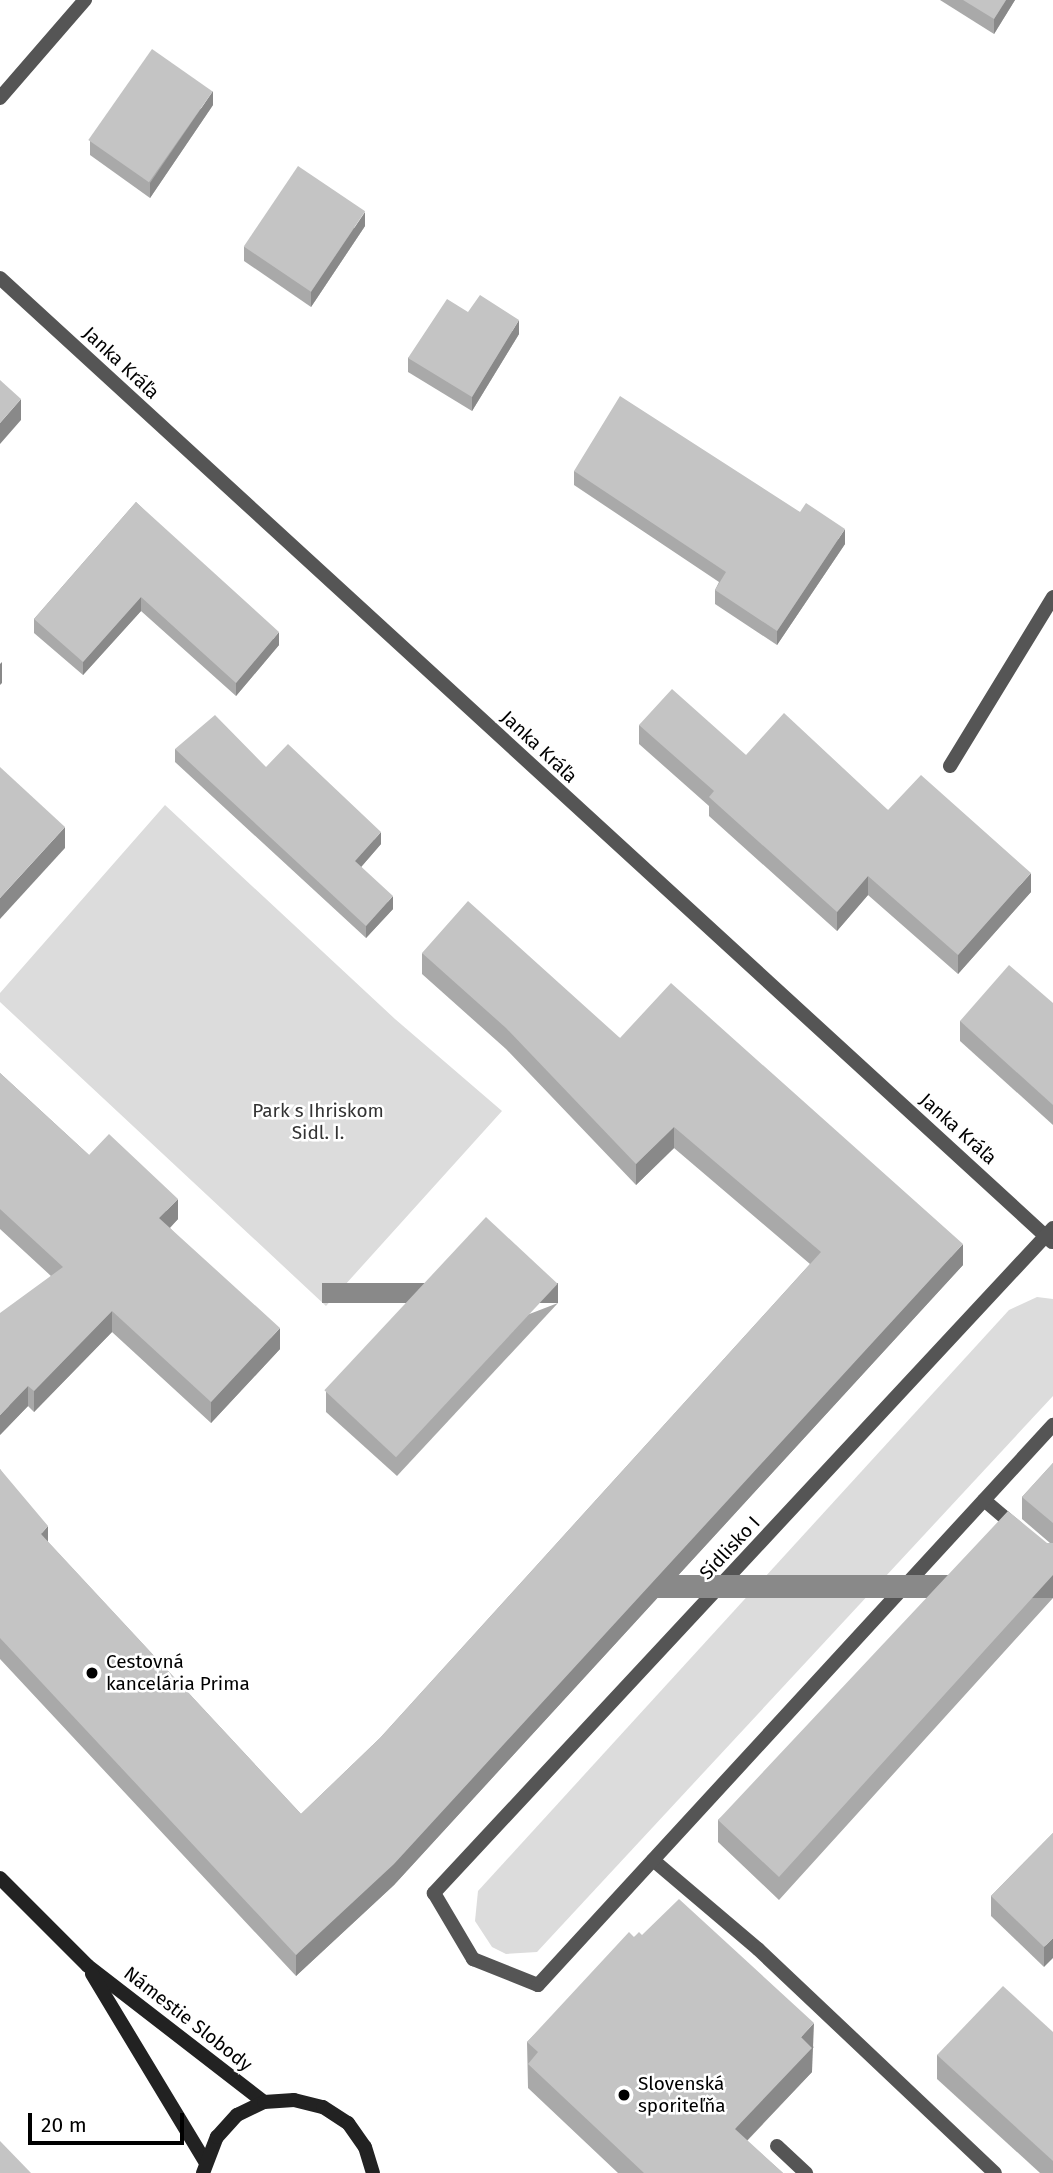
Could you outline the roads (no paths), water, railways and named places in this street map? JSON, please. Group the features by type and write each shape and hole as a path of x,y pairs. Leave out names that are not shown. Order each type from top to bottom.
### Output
{"street":[{"path":"0,99 85,0"},
{"name":"Janka Kráľa","path":"0,278 1051,1236"},
{"path":"950,766 1053,597"},
{"name":"Sídlisko I","path":"653,1860 537,1985 473,1959 434,1893 1051,1236"},
{"path":"995,2173 758,1950 653,1860 1053,1425"},
{"path":"984,1500 1034,1542"},
{"name":"Námestie Slobody","path":"0,1878 88,1966 264,2102"},
{"name":"Námestie Slobody","path":"88,1966 204,2167"},
{"path":"204,2167 217,2137 237,2115 264,2102 294,2100 323,2107 348,2123 365,2147 373,2173"},
{"path":"777,2147 806,2173"}],"place":[{"name":"Cestovná kancelária Prima","path":"92,1673"},
{"name":"Slovenská sporiteľňa","path":"624,2095"}],"park label":[{"name":"Park s Ihriskom Sidl. I.","path":"318,1122"}]}
